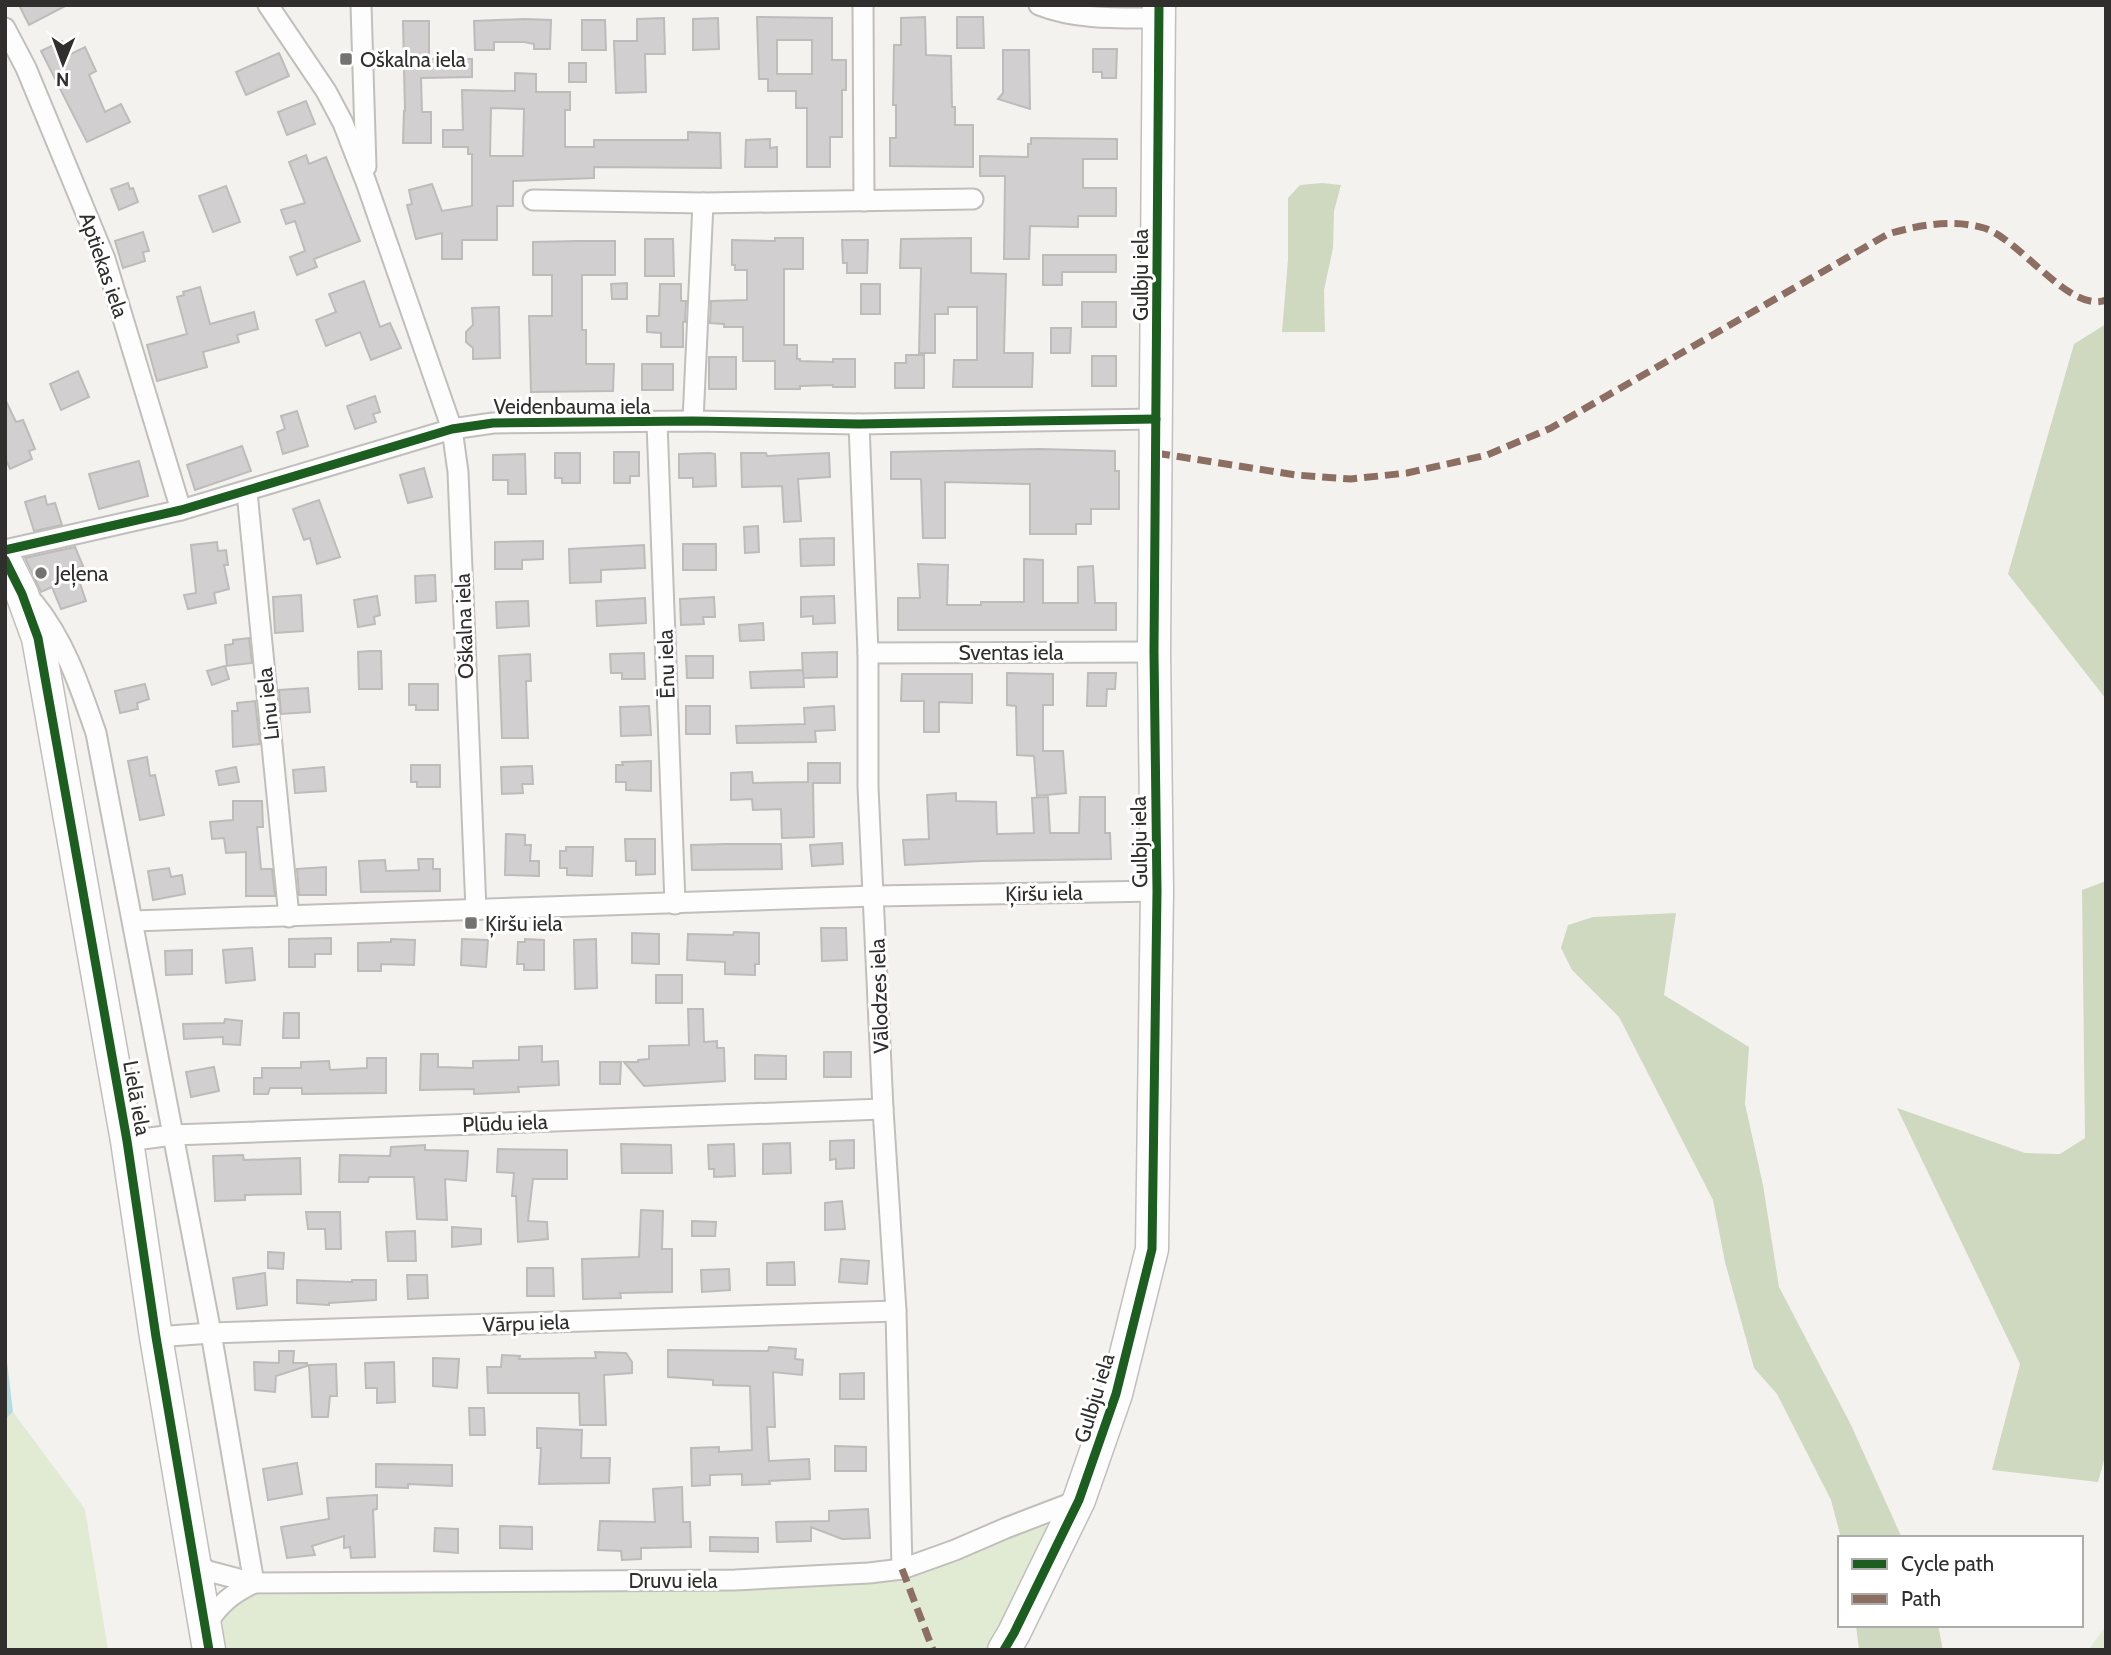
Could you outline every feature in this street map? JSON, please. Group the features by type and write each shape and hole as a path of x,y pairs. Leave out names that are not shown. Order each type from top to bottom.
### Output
{"main road":[{"name":"Gulbju iela","path":"1003,1650 1014,1633 1079,1500 1116,1394 1152,1249 1157,891 1154,652 1159,11"},
{"name":"Lielā iela","path":"5,560 22,594 38,638 127,1141 156,1337 207,1638"}],"street":[{"name":"Oškalna iela","path":"268,5 326,91 343,123 452,429 458,472 476,910"},
{"path":"361,5 366,182"},
{"path":"863,5 864,201"},
{"path":"1039,5 1053,11 1103,18 1159,11"},
{"name":"Aptiekas iela","path":"5,28 13,60 106,259 181,510"},
{"path":"533,200 703,203 973,199"},
{"path":"693,421 703,203"},
{"name":"Veidenbauma iela","path":"5,550 181,510 452,429 493,423 693,421 859,424 1156,419"},
{"name":"Ēnu iela","path":"657,423 675,904"},
{"name":"Vālodzes iela","path":"859,424 868,653 868,787 883,1109 896,1311 902,1569"},
{"name":"Linu iela","path":"247,492 289,917"},
{"path":"22,594 34,603 50,624 74,668 96,733 211,1333 254,1583 234,1592 217,1608 207,1638"},
{"name":"Sventas iela","path":"868,653 1154,652"},
{"name":"Ķiršu iela","path":"133,921 875,896 1157,891"},
{"name":"Plūdu iela","path":"127,1141 173,1135 883,1109"},
{"name":"Vārpu iela","path":"156,1337 896,1311"},
{"name":"Druvu iela","path":"195,1562 208,1571 254,1583 735,1580 869,1573 902,1569 1079,1500"}],"green space":[{"path":"1300,185 1341,185 1334,211 1333,248 1324,290 1325,332 1282,332 1288,260 1288,198"},
{"path":"2106,324 2106,699 2008,574 2074,344"},
{"path":"2106,881 2106,1453 2098,1482 1992,1470 2020,1364 1897,1108 2025,1153 2060,1154 2085,1138 2082,890"},
{"path":"1676,913 1664,995 1749,1047 1745,1104 1763,1185 1779,1287 1851,1425 1901,1536 1840,1536 1831,1500 1777,1394 1754,1368 1725,1262 1713,1200 1619,1017 1572,970 1561,948 1568,925 1593,917"},
{"path":"13,1412 85,1509 108,1650 5,1650 5,1419"},
{"path":"1034,1522 1045,1524 1051,1533 990,1650 220,1650 218,1632 221,1618 243,1595 738,1589 883,1579"},
{"path":"2106,1626 2106,1650 2088,1650"},
{"path":"1856,1627 1938,1627 1943,1650 1859,1650"}],"water":[{"path":"5,1345 13,1412 5,1419"}],"building":[{"path":"19,5 67,5 29,25"},
{"path":"757,17 832,18 832,60 846,60 846,90 842,90 842,137 830,137 830,167 807,167 807,108 796,108 796,91 768,91 768,79 759,79","holes":["777,40 812,40 812,74 777,74"]},
{"path":"925,17 926,55 951,56 955,125 973,125 973,167 890,166 890,138 896,138 896,105 893,105 894,45 901,45 901,18"},
{"path":"957,17 983,17 984,48 957,48"},
{"path":"664,18 665,54 645,54 646,92 616,93 614,41 637,41 637,19"},
{"path":"718,18 719,49 693,50 693,19"},
{"path":"551,20 550,49 534,49 534,44 524,42 494,42 494,50 475,50 474,21"},
{"path":"582,20 605,20 606,50 582,50"},
{"path":"403,21 429,21 429,59 472,59 472,77 421,78 422,112 431,112 431,143 403,143"},
{"path":"62,41 69,55 85,47 96,71 89,75 105,112 121,104 130,122 87,142 41,51"},
{"path":"1093,49 1117,49 1116,78 1102,78 1102,72 1093,72"},
{"path":"1003,50 1029,50 1030,109 998,99 1003,93"},
{"path":"279,53 289,76 246,95 236,72"},
{"path":"569,63 586,63 586,82 569,82"},
{"path":"515,73 536,74 536,92 570,92 570,110 565,110 565,147 594,147 594,140 688,140 688,132 720,133 721,168 594,167 594,178 513,181 513,206 497,206 497,240 462,240 462,259 442,259 442,233 416,239 407,205 412,204 409,190 432,184 442,211 472,206 472,154 468,154 468,147 443,147 443,130 463,130 462,90 515,91","holes":["491,108 524,109 523,156 490,156"]},
{"path":"306,101 315,124 287,135 278,112"},
{"path":"1031,138 1117,139 1117,159 1083,159 1083,188 1116,188 1116,216 1078,216 1078,227 1030,226 1029,259 1004,259 1005,176 980,176 980,156 1028,157"},
{"path":"770,139 770,148 777,147 777,167 745,167 746,140"},
{"path":"306,155 309,164 326,157 360,241 314,259 317,267 297,275 290,257 305,251 295,221 286,224 281,210 305,203 289,162"},
{"path":"128,183 138,202 119,210 111,189"},
{"path":"226,186 240,222 213,232 199,196"},
{"path":"143,232 149,251 143,252 145,261 123,268 115,241"},
{"path":"775,238 803,238 803,269 784,269 784,345 797,345 797,359 800,361 833,362 833,359 855,359 855,387 833,385 775,389 775,361 743,361 743,327 724,327 724,324 710,323 711,301 747,300 747,270 735,270 735,265 732,265 732,240 775,241"},
{"path":"971,238 971,273 1006,274 1004,353 1033,353 1032,387 953,387 954,360 977,360 977,307 948,307 948,314 935,314 935,353 919,353 921,268 900,268 901,239"},
{"path":"645,239 673,239 674,276 645,276"},
{"path":"842,240 868,240 867,273 847,273 847,263 843,263"},
{"path":"615,241 615,275 582,275 582,330 586,330 586,364 614,364 613,391 531,392 529,316 552,316 552,275 533,275 533,242"},
{"path":"1043,255 1116,255 1116,272 1062,272 1062,285 1043,285"},
{"path":"364,281 380,327 390,323 401,348 371,360 360,332 326,346 316,320 336,312 329,294"},
{"path":"627,283 627,299 612,299 611,284"},
{"path":"660,284 681,284 681,301 686,301 683,347 661,347 661,333 647,332 647,316 659,316"},
{"path":"861,284 880,284 880,314 861,314"},
{"path":"200,287 210,324 254,312 258,329 237,335 239,342 203,352 207,367 157,381 147,345 187,334 177,297 184,295 183,292"},
{"path":"1082,302 1116,302 1116,327 1082,327"},
{"path":"499,307 500,358 473,359 473,348 466,342 466,332 473,325 472,308"},
{"path":"1051,328 1071,328 1070,353 1051,353"},
{"path":"906,355 924,355 924,388 895,388 895,363 906,363"},
{"path":"1092,356 1116,356 1116,386 1092,386"},
{"path":"709,357 736,357 736,389 709,389"},
{"path":"642,364 673,364 673,390 642,390"},
{"path":"78,371 89,397 61,410 50,384"},
{"path":"375,396 380,412 373,414 376,422 355,429 347,406"},
{"path":"5,399 16,422 23,420 35,449 29,451 32,459 10,469 5,458"},
{"path":"297,411 308,446 283,454 277,432 285,429 281,416"},
{"path":"242,446 251,471 195,490 187,465"},
{"path":"1039,449 1115,451 1115,471 1119,471 1119,509 1091,509 1091,524 1076,524 1076,534 1030,534 1030,484 945,482 945,538 923,538 921,479 891,479 891,452"},
{"path":"614,452 639,452 639,476 630,476 630,483 614,483"},
{"path":"555,453 580,453 580,483 562,483 562,478 555,478"},
{"path":"741,453 766,453 767,456 829,453 830,477 798,479 801,521 784,522 782,486 742,487"},
{"path":"525,454 526,494 508,494 508,480 493,480 493,455"},
{"path":"679,454 715,454 716,486 693,487 693,478 679,478"},
{"path":"139,461 148,496 99,509 89,474"},
{"path":"424,468 432,497 408,503 400,475"},
{"path":"45,496 47,505 55,503 62,525 34,531 25,502"},
{"path":"319,500 340,557 317,564 310,538 304,540 293,509"},
{"path":"758,526 759,552 745,553 744,527"},
{"path":"834,538 834,565 801,566 800,539"},
{"path":"543,541 543,559 522,560 522,569 495,569 495,542"},
{"path":"217,542 218,551 226,550 228,565 224,565 229,589 214,593 216,603 188,609 184,595 196,593 191,545"},
{"path":"683,544 716,544 716,570 683,570"},
{"path":"644,545 645,568 601,570 601,582 570,583 569,549"},
{"path":"75,547 83,566 75,569 86,601 61,609 52,587 41,592 25,558"},
{"path":"1024,559 1043,560 1043,603 1078,603 1078,567 1093,566 1095,603 1116,603 1116,630 898,630 898,598 920,598 918,564 948,565 947,605 981,605 981,602 1024,602"},
{"path":"435,575 436,601 416,603 415,576"},
{"path":"301,595 303,631 275,633 273,597"},
{"path":"377,596 380,615 374,617 375,624 358,627 354,600"},
{"path":"834,596 835,623 813,624 813,616 801,617 801,597"},
{"path":"714,597 715,617 703,617 704,624 681,625 680,599"},
{"path":"645,598 646,623 597,626 596,601"},
{"path":"528,601 529,626 497,628 496,602"},
{"path":"763,623 764,640 740,641 739,625"},
{"path":"249,638 252,663 227,666 225,645 233,644 233,640"},
{"path":"381,651 382,689 359,689 358,652"},
{"path":"837,652 837,677 803,678 802,653"},
{"path":"644,653 645,679 622,679 622,673 611,673 610,654"},
{"path":"530,654 531,681 526,681 528,738 502,738 499,656"},
{"path":"686,656 713,656 713,678 687,678"},
{"path":"225,666 229,679 212,685 207,671"},
{"path":"803,670 804,687 751,688 750,672"},
{"path":"1007,673 1053,674 1053,705 1043,705 1043,751 1063,751 1066,793 1037,796 1034,756 1017,755 1016,706 1007,705"},
{"path":"1088,673 1116,673 1115,689 1107,689 1106,706 1087,706"},
{"path":"902,674 972,674 972,703 939,702 939,732 924,732 924,701 901,701"},
{"path":"145,684 149,699 137,703 138,709 120,713 115,691"},
{"path":"409,684 438,684 438,710 416,710 416,705 409,705"},
{"path":"308,688 310,712 281,714 279,690"},
{"path":"255,701 260,744 233,747 232,711 238,711 237,703"},
{"path":"649,706 651,735 621,736 620,707"},
{"path":"686,706 710,706 710,734 686,734"},
{"path":"834,706 835,730 815,731 816,742 737,743 736,726 805,724 804,708"},
{"path":"147,757 150,776 155,775 164,815 140,820 128,761"},
{"path":"651,761 651,791 626,790 626,782 616,782 616,765 623,765 622,762"},
{"path":"808,763 840,763 840,783 813,783 814,837 782,838 781,809 753,810 752,799 731,800 731,773 752,772 753,783 808,782"},
{"path":"411,765 440,765 440,787 417,787 417,782 411,782"},
{"path":"532,766 533,784 522,784 523,793 502,794 501,767"},
{"path":"236,767 239,782 219,785 216,771"},
{"path":"324,767 326,791 295,793 293,770"},
{"path":"956,793 956,801 996,802 997,834 1034,833 1032,798 1048,797 1050,833 1079,833 1080,797 1105,797 1105,833 1110,833 1111,859 905,865 903,840 929,839 927,795"},
{"path":"233,801 262,801 263,827 257,827 261,869 272,869 275,896 246,896 246,852 226,853 224,838 212,839 210,822 233,820"},
{"path":"506,834 525,835 525,845 531,845 530,861 539,861 539,876 505,875"},
{"path":"625,839 655,839 655,874 636,875 636,861 626,861"},
{"path":"842,843 843,864 812,866 810,845"},
{"path":"781,844 782,869 692,870 691,845"},
{"path":"566,847 593,847 592,876 567,875 567,868 560,868 560,851 566,851"},
{"path":"418,859 433,859 433,869 440,869 440,891 361,892 359,861 385,860 386,871 419,870"},
{"path":"326,867 326,895 299,895 297,869"},
{"path":"169,868 171,877 182,875 185,894 153,900 148,871"},
{"path":"821,928 846,928 847,960 822,961"},
{"path":"734,932 759,933 759,964 755,964 755,975 725,974 725,962 687,960 688,934 733,935"},
{"path":"632,933 659,934 659,964 632,963"},
{"path":"331,938 331,954 315,954 315,967 289,967 289,939"},
{"path":"391,939 415,940 414,965 381,964 381,971 358,971 358,943 391,942"},
{"path":"462,939 488,940 486,967 461,965"},
{"path":"525,939 544,940 544,970 524,970 524,964 517,964 518,942 525,942"},
{"path":"596,939 597,988 575,989 574,940"},
{"path":"252,948 255,980 226,983 223,950"},
{"path":"192,950 192,974 166,975 165,951"},
{"path":"656,975 682,975 682,1003 656,1003"},
{"path":"688,1009 703,1009 704,1042 717,1041 717,1048 724,1048 725,1081 644,1086 624,1062 649,1059 649,1046 689,1045"},
{"path":"284,1013 299,1013 299,1038 283,1038"},
{"path":"225,1019 242,1021 240,1045 223,1044 223,1037 184,1039 183,1024 224,1023"},
{"path":"542,1046 542,1062 558,1061 559,1085 518,1087 519,1092 474,1094 474,1089 420,1090 421,1054 438,1054 438,1067 473,1068 473,1061 519,1060 519,1047"},
{"path":"824,1052 851,1052 851,1077 824,1077"},
{"path":"755,1055 786,1056 786,1079 755,1079"},
{"path":"367,1058 386,1058 386,1093 302,1094 302,1088 270,1088 268,1094 254,1094 254,1078 262,1078 262,1068 301,1068 301,1062 329,1061 330,1070 367,1068"},
{"path":"600,1062 621,1062 620,1084 600,1084"},
{"path":"214,1067 219,1091 191,1097 186,1072"},
{"path":"854,1140 854,1168 836,1169 836,1159 830,1160 830,1141"},
{"path":"790,1143 791,1173 763,1174 763,1144"},
{"path":"621,1144 671,1145 672,1173 622,1173"},
{"path":"734,1144 735,1176 714,1177 714,1169 709,1169 708,1145"},
{"path":"425,1145 425,1150 468,1151 466,1181 445,1179 447,1220 417,1219 414,1177 369,1177 368,1182 339,1182 340,1155 390,1156 391,1147"},
{"path":"498,1149 567,1150 567,1179 533,1179 528,1221 547,1222 548,1239 518,1242 516,1196 512,1196 514,1173 497,1172"},
{"path":"243,1155 244,1160 300,1158 301,1194 245,1195 245,1200 215,1201 213,1156"},
{"path":"842,1201 845,1229 825,1230 825,1203"},
{"path":"641,1210 663,1211 662,1249 672,1249 672,1292 620,1293 621,1298 583,1299 582,1259 639,1257"},
{"path":"306,1212 340,1212 341,1249 326,1249 325,1229 308,1229"},
{"path":"692,1221 716,1222 715,1236 692,1236"},
{"path":"452,1227 481,1229 481,1244 452,1247"},
{"path":"415,1231 416,1261 388,1261 386,1232"},
{"path":"268,1252 284,1253 283,1269 268,1268"},
{"path":"841,1259 869,1261 867,1284 839,1282"},
{"path":"794,1262 795,1285 767,1285 767,1263"},
{"path":"527,1268 553,1268 554,1296 527,1296"},
{"path":"729,1269 730,1290 702,1292 701,1270"},
{"path":"265,1273 267,1305 237,1309 233,1278"},
{"path":"407,1275 427,1275 428,1298 408,1299"},
{"path":"297,1280 376,1280 376,1300 329,1305 297,1303"},
{"path":"769,1347 796,1349 795,1359 803,1360 802,1375 773,1372 775,1427 767,1427 769,1461 809,1459 810,1479 742,1485 742,1474 710,1475 710,1485 692,1486 691,1448 719,1447 719,1452 752,1450 750,1386 713,1385 713,1380 668,1377 668,1350 768,1351"},
{"path":"279,1351 294,1351 293,1363 307,1363 307,1366 276,1376 275,1392 255,1390 254,1362 279,1363"},
{"path":"595,1352 626,1353 632,1362 632,1373 604,1375 606,1425 580,1425 579,1393 488,1393 487,1367 501,1367 502,1355 520,1356 519,1359 596,1358"},
{"path":"433,1358 459,1359 457,1388 433,1386"},
{"path":"394,1362 395,1402 377,1403 377,1388 366,1388 365,1363"},
{"path":"336,1364 337,1396 330,1396 328,1417 312,1417 309,1365"},
{"path":"864,1373 864,1399 840,1399 840,1374"},
{"path":"469,1408 484,1408 485,1435 470,1435"},
{"path":"537,1428 582,1430 581,1458 610,1458 609,1483 539,1484 541,1448 537,1448"},
{"path":"835,1446 866,1447 866,1471 835,1471"},
{"path":"297,1463 302,1494 268,1500 263,1469"},
{"path":"376,1464 452,1465 452,1486 408,1484 408,1488 376,1487"},
{"path":"682,1487 683,1522 690,1522 691,1547 641,1548 641,1559 622,1560 621,1551 598,1550 600,1521 655,1522 653,1489"},
{"path":"377,1495 377,1509 373,1510 375,1557 351,1558 350,1547 344,1548 344,1536 312,1546 315,1555 287,1558 281,1527 329,1519 327,1498"},
{"path":"868,1509 870,1538 842,1539 811,1527 811,1541 777,1542 776,1522 829,1521 829,1511"},
{"path":"500,1526 532,1527 532,1549 500,1548"},
{"path":"435,1528 458,1529 458,1553 434,1551"},
{"path":"710,1537 758,1538 758,1552 710,1551"}],"marked path":[{"path":"1156,453 1296,475 1351,479 1407,473 1487,455 1551,428 1888,234 1923,226 1960,224 1984,228 1998,235 2077,296 2092,301 2106,300"},
{"path":"902,1569 933,1650"}],"cycle path":[{"path":"1004,1650 1079,1500 1116,1394 1152,1249 1157,891 1154,652 1159,5"},
{"path":"5,550 181,510 452,429 493,423 693,421 859,424 1156,419"},
{"path":"5,560 22,594 38,638 127,1141 156,1337 209,1650"}],"place":[{"name":"Oškalna iela","path":"346,59"},
{"name":"Jeļena","path":"41,573"},
{"name":"Ķiršu iela","path":"471,923"}]}
